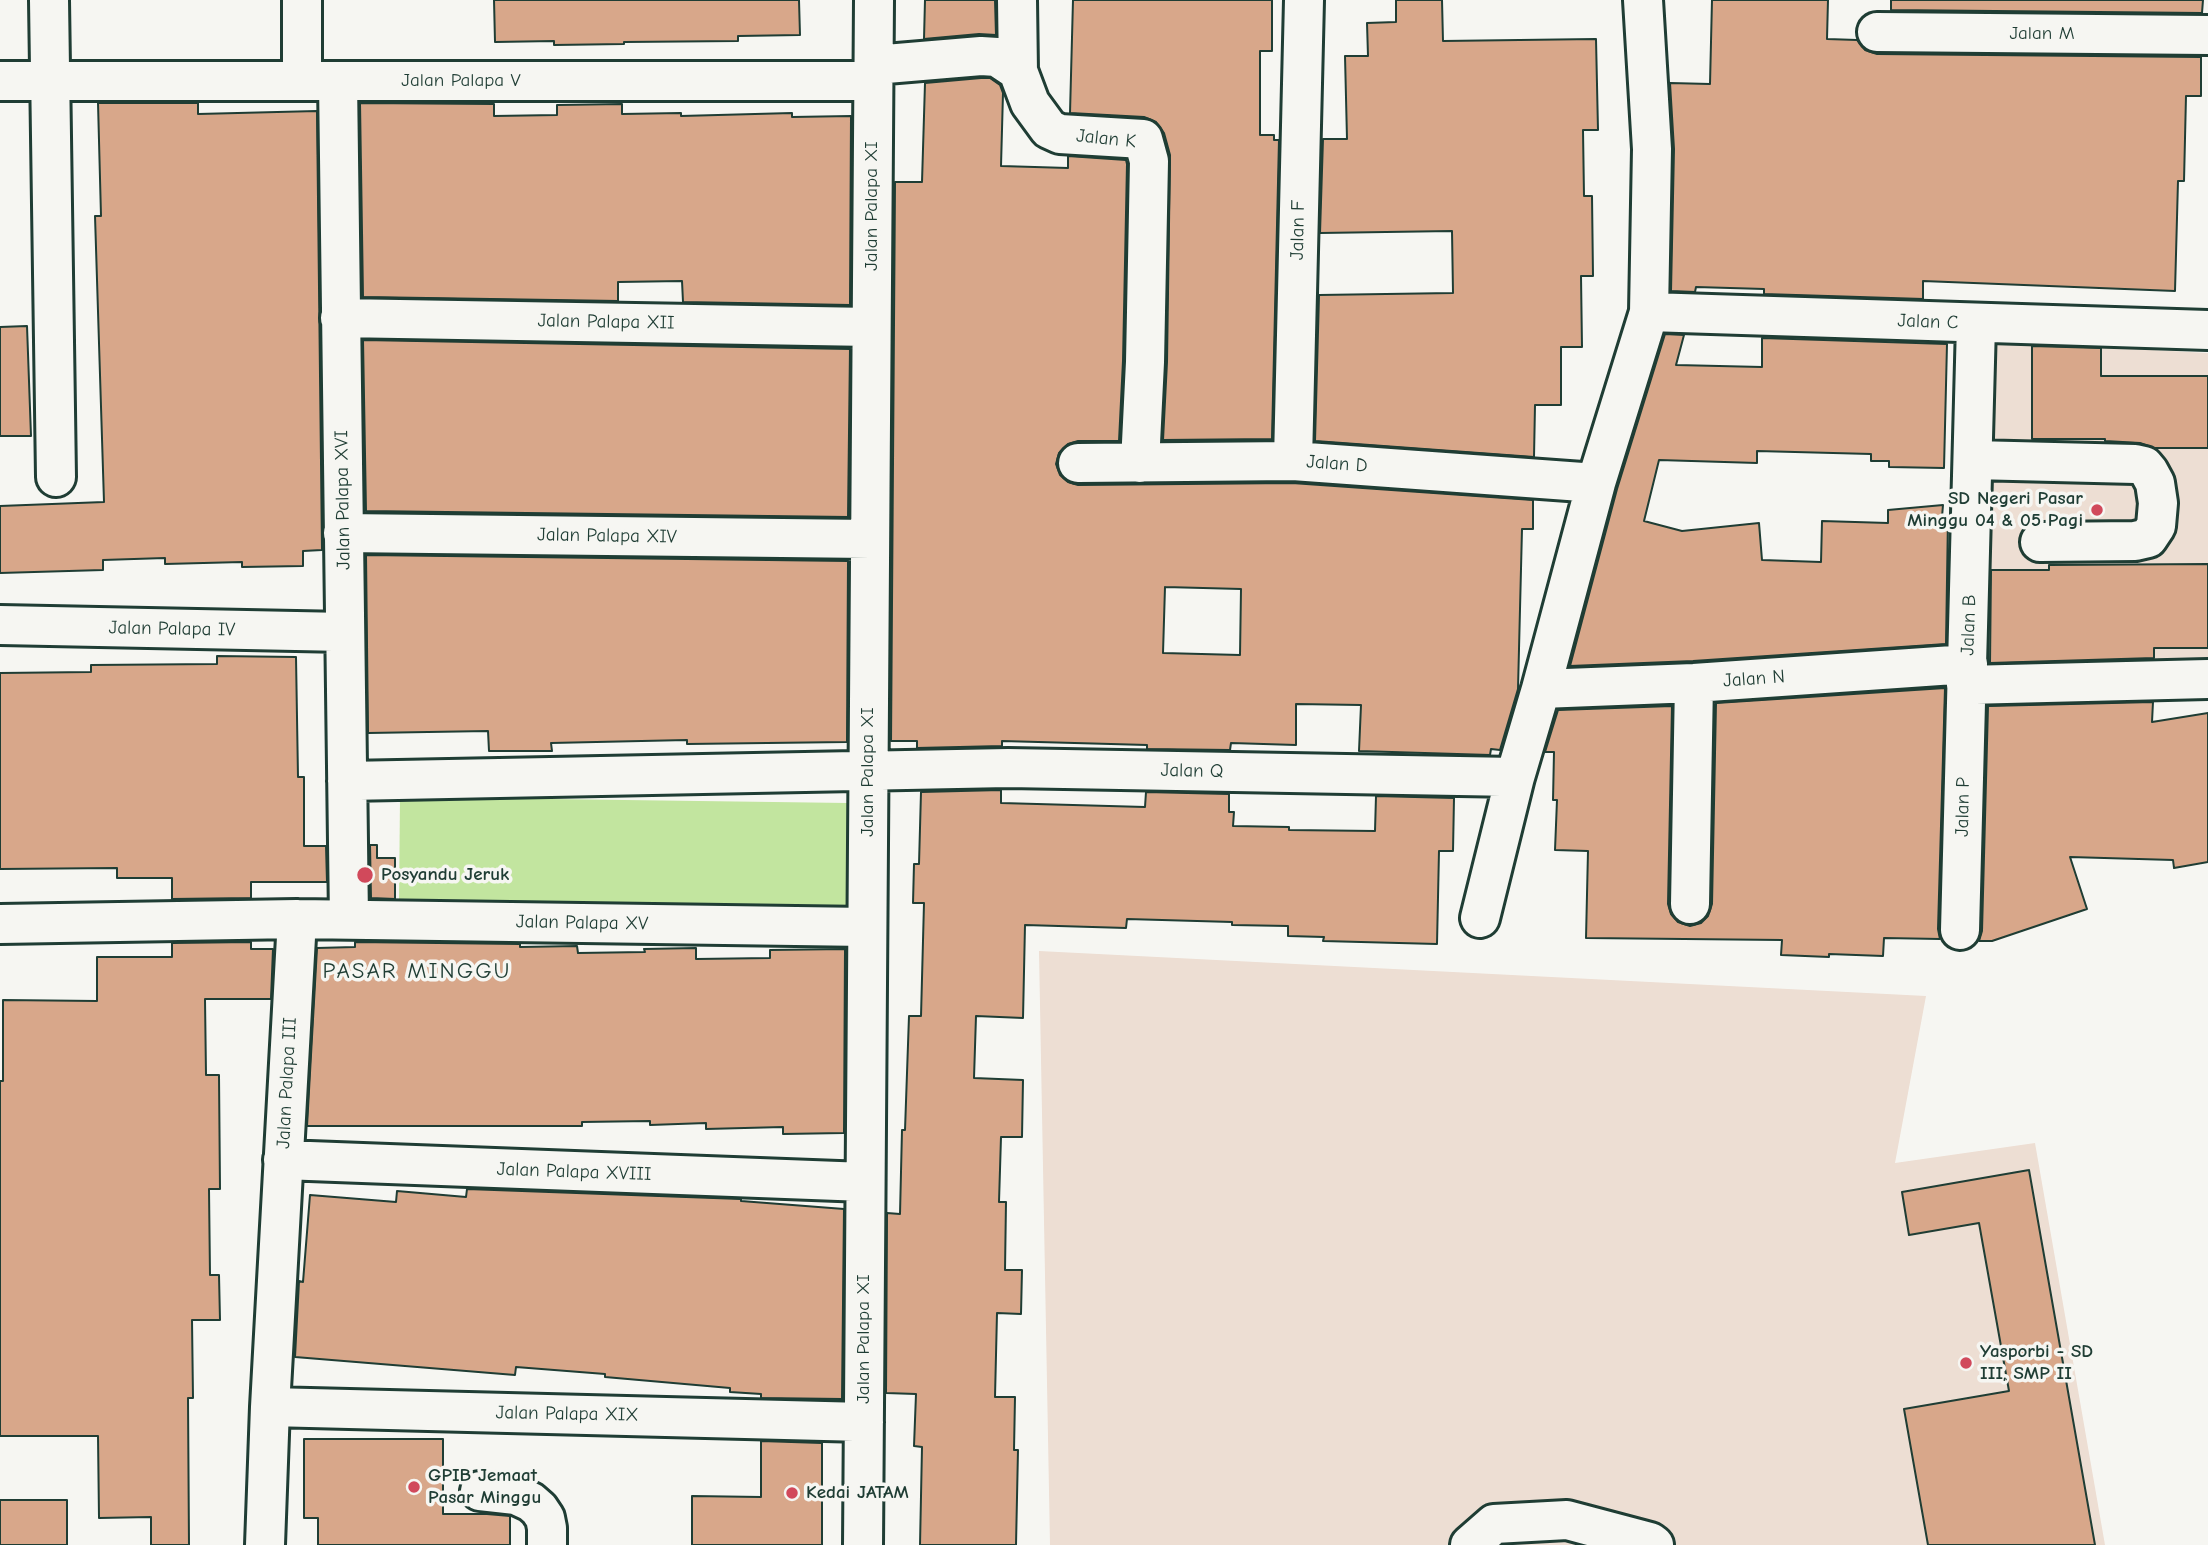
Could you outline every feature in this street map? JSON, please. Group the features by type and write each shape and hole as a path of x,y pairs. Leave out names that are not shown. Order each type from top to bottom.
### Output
{"street":[{"path":"49,0 56,477"},
{"name":"Jalan Palapa XVI","path":"302,0 320,81 340,318 349,919"},
{"name":"Jalan Palapa XI","path":"863,1545 874,0"},
{"path":"1017,0 1018,71"},
{"name":"Jalan F","path":"1293,461 1304,0"},
{"path":"1480,918 1515,777 1648,312 1652,149 1643,0"},
{"name":"Jalan M","path":"1877,32 2208,35"},
{"path":"873,73 981,56 997,57 1018,71"},
{"name":"Jalan K","path":"1018,71 1030,103 1049,129 1060,134 1143,139 1149,161 1140,463"},
{"name":"Jalan Palapa V","path":"0,81 320,81 873,73"},
{"name":"Jalan C","path":"1648,312 2208,330"},
{"name":"Jalan Palapa XII","path":"340,318 872,327"},
{"name":"Jalan B","path":"1976,324 1967,674 2208,680"},
{"path":"1973,460 2135,464 2144,466 2150,472 2158,503 2156,526 2148,538 2135,541 2040,542"},
{"name":"Jalan D","path":"1078,463 1293,461 1597,483"},
{"name":"Jalan Palapa XIV","path":"344,533 870,539"},
{"name":"Jalan Palapa IV","path":"0,625 345,632"},
{"name":"Jalan N","path":"1541,689 1967,674"},
{"name":"Jalan P","path":"1960,930 1967,674"},
{"path":"1690,904 1694,683"},
{"name":"Jalan Q","path":"868,770 1007,768 1515,777"},
{"path":"347,781 868,770"},
{"path":"0,924 297,919"},
{"name":"Jalan Palapa XV","path":"297,919 867,927"},
{"name":"Jalan Palapa III","path":"265,1545 297,919"},
{"name":"Jalan Palapa XVIII","path":"283,1160 865,1182"},
{"name":"Jalan Palapa XIX","path":"270,1407 864,1422"},
{"path":"480,1491 516,1495 539,1509 547,1528 547,1545"},
{"path":"1470,1545 1494,1524 1567,1520 1654,1545"}],"shaded area":[{"name":"SD Negeri Pasar Minggu 04 & 05 Pagi","path":"1989,341 2208,353 2208,669 1982,667"},
{"path":"1039,951 1926,996 1895,1163 2035,1143 2105,1545 1050,1545"}],"green space":[{"path":"400,797 848,803 846,911 399,905"}],"building":[{"path":"494,0 799,0 800,35 738,36 738,41 624,44 495,42"},
{"path":"925,0 995,0 996,35 924,39"},
{"path":"1073,0 1272,0 1272,51 1260,51 1260,135 1274,135 1274,140 1279,140 1272,439 1163,440 1170,155 1164,133 1156,122 1144,117 1070,113"},
{"path":"1396,0 1442,0 1443,41 1596,39 1598,130 1583,130 1584,196 1592,196 1593,276 1581,276 1582,347 1561,347 1561,405 1535,405 1534,457 1315,441 1319,295 1453,293 1452,231 1320,233 1323,139 1347,139 1345,56 1368,56 1367,23 1396,22"},
{"path":"1712,0 1828,0 1827,39 1857,40 1865,50 1877,54 2201,57 2201,96 2186,96 2184,181 2178,181 2175,291 1923,281 1923,299 1764,294 1764,289 1696,287 1695,292 1671,291 1674,149 1670,83 1710,84"},
{"path":"1891,0 2203,0 2202,13 1891,10"},
{"path":"990,78 1000,85 1003,93 1001,166 1068,168 1068,156 1126,160 1119,441 1078,441 1068,444 1059,453 1056,464 1060,475 1068,482 1078,485 1292,483 1533,500 1533,529 1522,529 1518,689 1500,750 1491,749 1490,755 1359,751 1361,705 1296,704 1296,745 1231,743 1230,750 1147,749 1147,745 1002,741 1002,746 917,748 917,741 891,741 895,182 922,182 925,83","holes":["1165,587 1241,589 1240,655 1163,653"]},
{"path":"98,103 198,103 198,114 317,111 322,550 303,551 303,566 242,567 242,562 165,564 165,558 103,560 103,570 0,573 0,506 104,502 95,216 101,216"},
{"path":"360,103 494,104 494,116 557,115 557,105 622,104 622,114 681,113 681,116 792,113 792,117 851,116 850,305 683,302 682,281 618,282 618,301 363,297"},
{"path":"27,326 31,436 0,436 0,327"},
{"path":"1665,334 1684,335 1676,365 1762,367 1762,338 1947,344 1944,468 1889,467 1889,461 1871,461 1871,454 1757,451 1757,463 1659,460 1644,521 1682,531 1759,523 1762,560 1821,562 1822,521 1888,523 1888,510 1943,505 1942,517 1948,517 1946,644 1693,661 1570,666 1617,489"},
{"path":"363,340 850,349 848,517 366,511"},
{"path":"2032,346 2101,348 2101,376 2208,376 2208,448 2154,448 2140,443 2105,439 2032,439"},
{"path":"366,555 848,561 847,742 687,744 687,740 551,743 552,751 489,751 488,731 368,733"},
{"path":"2208,564 2208,648 2154,648 2154,658 1990,663 1991,570 2049,570 2049,565"},
{"path":"217,656 296,657 298,777 304,777 304,846 326,846 327,882 251,882 251,898 172,899 172,878 117,878 117,868 0,869 0,673 91,672 91,665 217,664"},
{"path":"1945,688 1938,929 1940,939 1884,938 1883,956 1829,954 1829,957 1781,955 1782,940 1586,938 1588,851 1555,850 1557,800 1553,800 1554,752 1545,752 1558,710 1672,706 1668,904 1671,914 1678,922 1690,926 1701,923 1708,916 1712,904 1716,703"},
{"path":"2153,702 2152,722 2208,713 2208,862 2174,868 2173,860 2070,857 2087,909 1992,941 1979,941 1982,931 1988,706"},
{"path":"1001,790 1001,803 1145,807 1146,792 1229,794 1229,812 1234,812 1233,826 1289,827 1289,830 1375,831 1376,796 1454,798 1453,851 1439,851 1437,944 1323,941 1324,937 1288,936 1288,926 1232,925 1232,922 1127,919 1126,928 1025,925 1023,1018 976,1016 974,1078 1023,1080 1022,1137 1001,1137 999,1202 1006,1202 1005,1270 1022,1270 1021,1314 997,1313 995,1397 1015,1397 1014,1450 1018,1450 1016,1545 920,1545 922,1447 914,1446 916,1394 886,1393 887,1213 900,1214 909,1016 921,1016 924,903 913,903 914,864 919,864 921,792"},
{"path":"370,845 377,845 377,858 395,858 395,899 371,898"},
{"path":"251,942 251,949 273,949 271,999 205,999 206,1075 219,1075 220,1189 209,1189 210,1275 219,1275 220,1320 192,1320 193,1398 188,1398 189,1545 151,1545 151,1517 99,1518 98,1436 0,1436 0,1081 3,1081 3,1000 97,1001 97,957 172,957 172,943"},
{"path":"355,942 577,946 578,953 696,948 696,959 770,958 770,950 845,949 844,1133 783,1134 783,1127 706,1129 706,1123 650,1125 650,1121 582,1122 582,1126 307,1126 317,948 355,947"},
{"path":"2029,1170 2095,1545 1928,1545 1904,1409 2009,1391 1979,1223 1909,1235 1902,1192"},
{"path":"467,1189 741,1199 844,1209 842,1399 761,1398 761,1394 730,1392 730,1388 516,1367 515,1375 295,1357 299,1281 303,1282 310,1195 396,1202 397,1191 466,1197"},
{"name":"GPIB Jemaat Pasar Minggu","path":"304,1439 443,1439 443,1514 510,1516 510,1545 318,1545 318,1518 304,1518"},
{"path":"761,1441 822,1443 822,1545 692,1545 692,1496 761,1497"},
{"path":"0,1500 67,1500 67,1545 0,1545"}],"place":[{"name":"SD Negeri Pasar Minggu 04 & 05 Pagi","path":"2097,510"},
{"name":"Posyandu Jeruk","path":"365,875"},
{"name":"Yasporbi - SD III, SMP II","path":"1966,1363"},
{"name":"GPIB Jemaat Pasar Minggu","path":"414,1487"},
{"name":"Kedai JATAM","path":"792,1493"}],"district":[{"name":"PASAR MINGGU","path":"417,971"}]}
